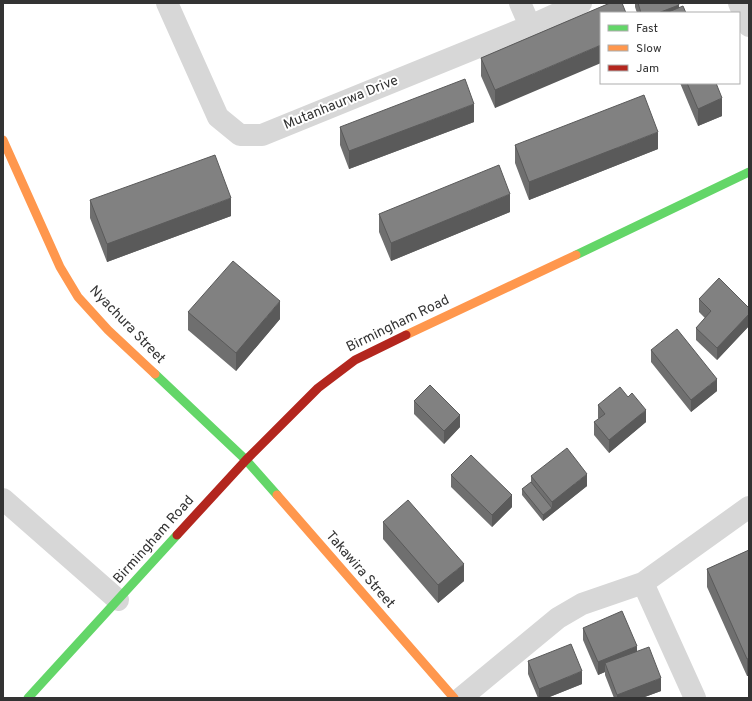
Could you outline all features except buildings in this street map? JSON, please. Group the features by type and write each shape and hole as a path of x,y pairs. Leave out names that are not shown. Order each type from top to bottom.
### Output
{"street":[{"name":"Mutanhaurwa Drive","path":"167,3 218,117 240,135 262,135 530,26 581,3"},
{"path":"520,3 530,26"},
{"path":"739,3 749,26"},
{"name":"Nyachura Street","path":"3,140 60,267 78,297 108,330 246,460"},
{"name":"Birmingham Road","path":"28,698 246,460 318,388 355,360 749,172"},
{"name":"Takawira Street","path":"246,460 454,698"},
{"path":"3,498 118,600"},
{"path":"461,698 558,618 582,604 643,583 749,507"},
{"path":"643,583 695,698"}],"traffic: fast":[{"path":"576,255 749,172"},
{"path":"155,374 246,460 277,495"},
{"path":"28,698 177,535"}],"traffic: slow":[{"path":"3,140 60,267 78,297 108,330 155,374"},
{"path":"406,335 576,255"},
{"path":"277,495 454,698"}],"traffic: jam":[{"path":"177,535 246,460 318,388 355,360 406,335"}]}
